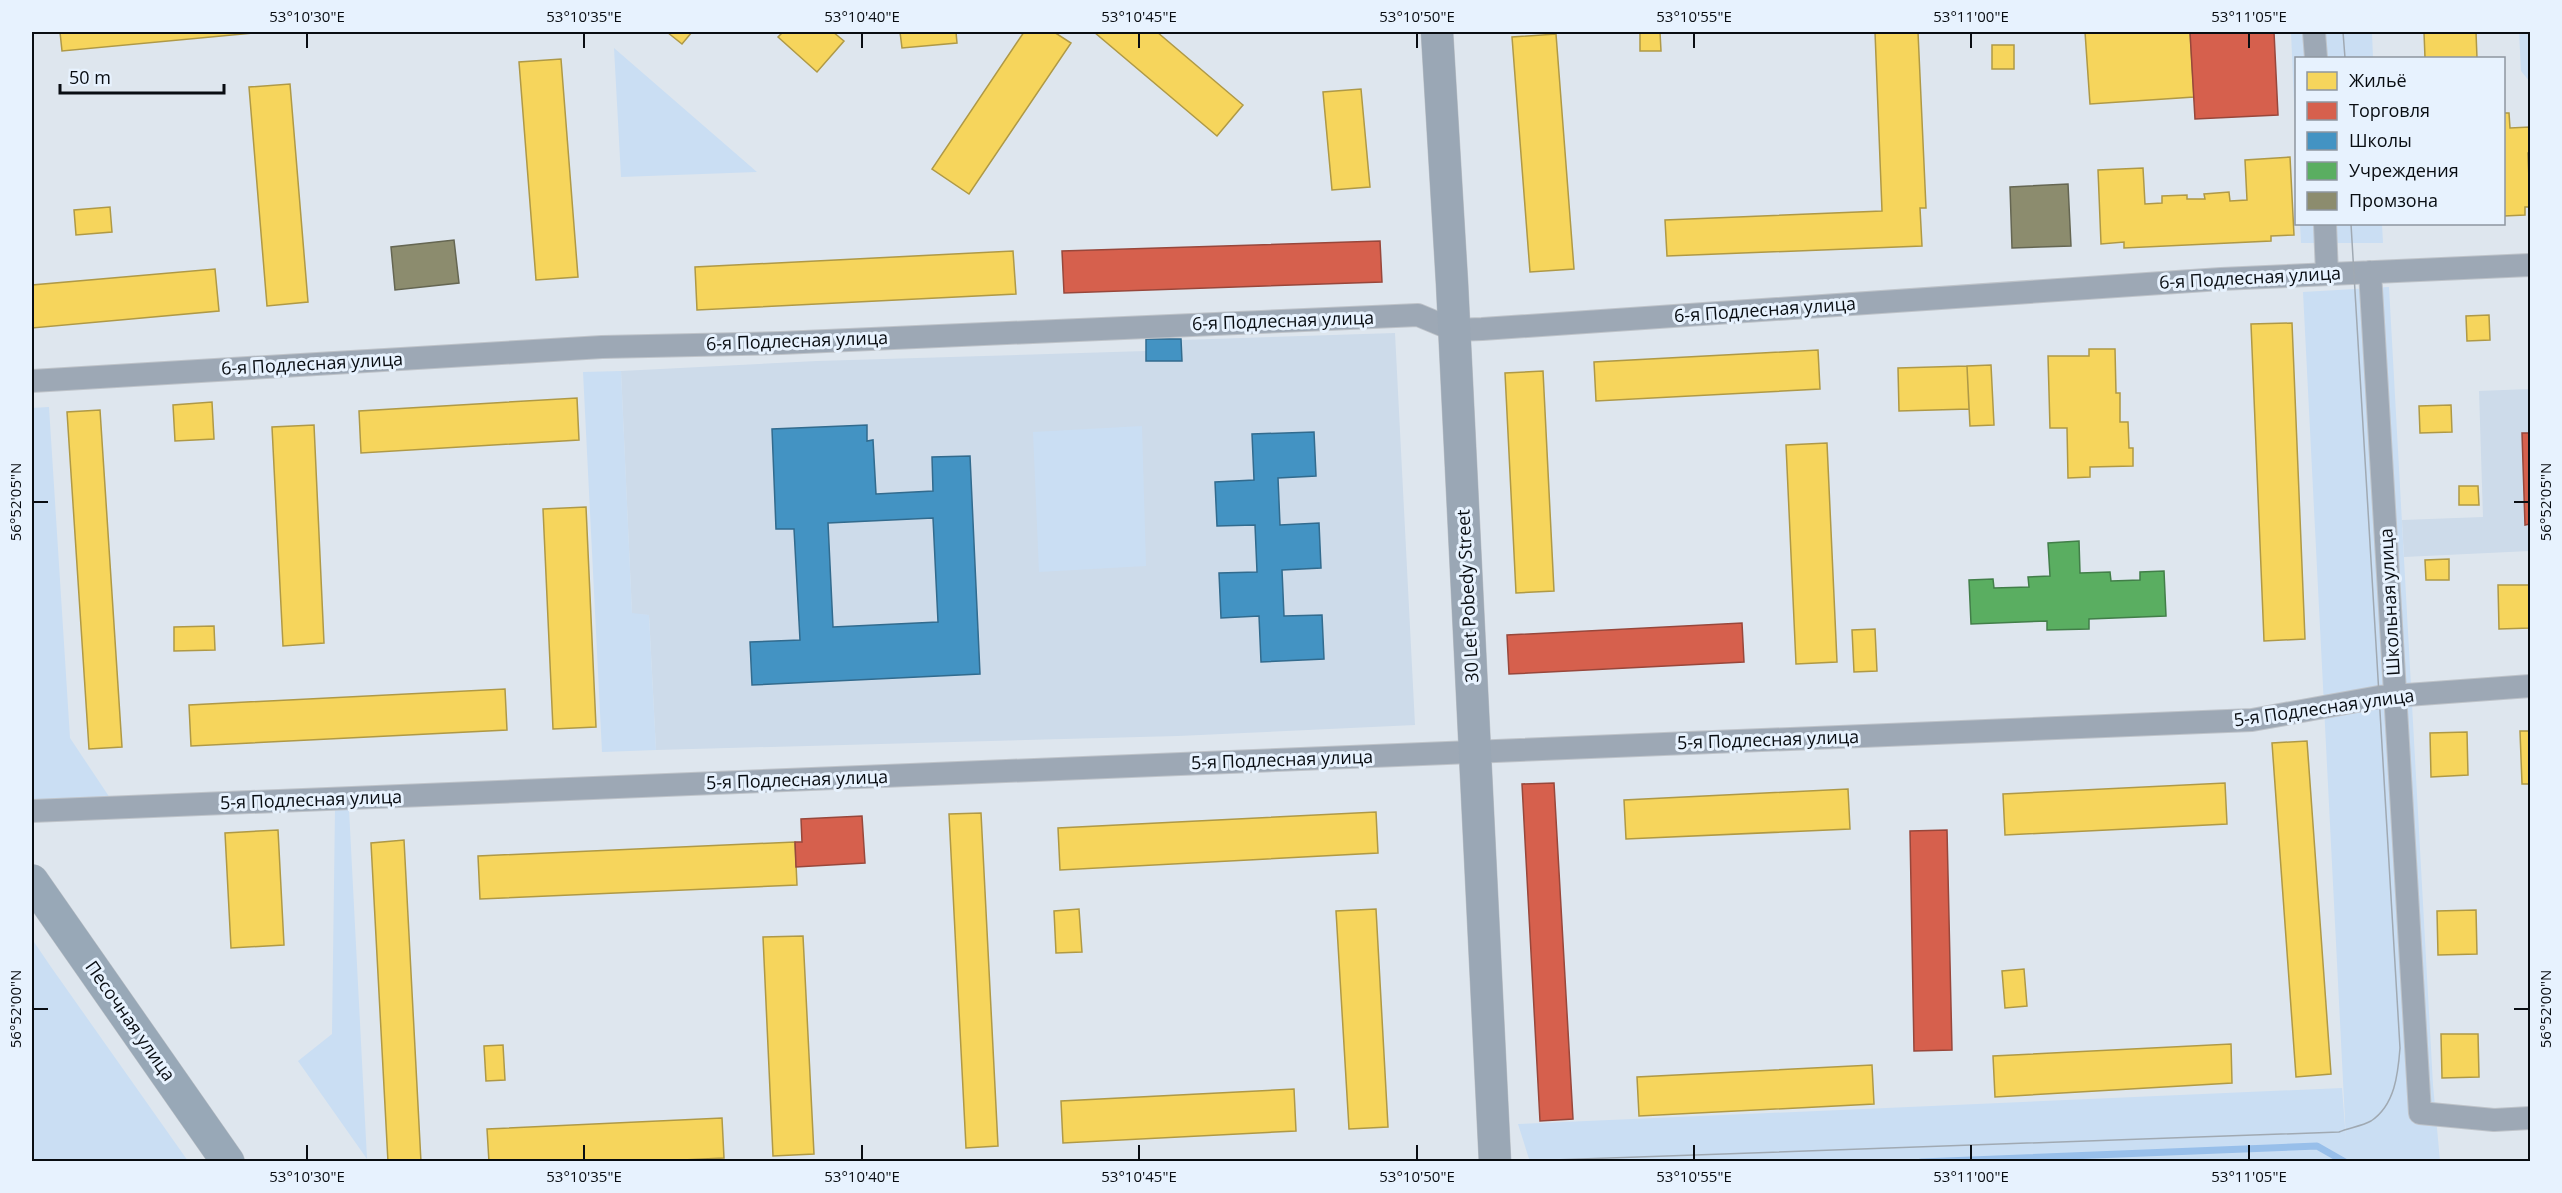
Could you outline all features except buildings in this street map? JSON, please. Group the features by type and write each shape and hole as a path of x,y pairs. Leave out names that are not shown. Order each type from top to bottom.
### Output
{"main road":[{"name":"30 Let Pobedy Street","path":"1437,32 1496,1161"},
{"name":"Песочная улица","path":"32,881 228,1161"}],"street":[{"path":"2314,32 2316,57"},
{"path":"2325,225 2327,274"},
{"name":"6-я Подлесная улица","path":"32,381 602,347 793,342 1418,315 1454,330 2210,279 2530,265"},
{"name":"Школьная улица","path":"2370,272 2420,1113 2494,1120 2530,1118"},
{"name":"5-я Подлесная улица","path":"32,812 2252,720 2379,697 2530,686"}],"shaded area":[{"path":"2291,32 2372,32 2373,57 2295,57 2295,125"},
{"path":"2519,32 2530,32 2530,82 2521,71"},
{"path":"614,48 757,172 621,177"},
{"path":"2300,225 2382,225 2383,243 2301,243"},
{"path":"2389,287 2433,1085 2440,1161 1530,1162 1518,1124 2342,1088 2346,1140 2303,292"},
{"path":"1395,333 1415,725 1178,736 656,750 649,615 632,614 621,371 817,361 1146,351 1182,360 1181,340"},
{"path":"621,371 632,613 649,615 656,750 602,752 583,372"},
{"path":"2530,389 2530,551 2404,557 2402,520 2483,517 2479,391"},
{"path":"49,407 70,738 110,798 32,803 32,408"},
{"path":"1142,426 1146,566 1039,572 1033,432"},
{"path":"335,809 349,809 367,1159 298,1061 332,1034"},
{"path":"32,939 51,967 188,1161 32,1161"}],"waterway":[{"path":"1921,1162 2317,1146 2345,1162"}],"tram line":[{"path":"2343,32 2345,57"},
{"path":"1497,1162 2339,1132 2367,1123 2379,1114 2394,1088 2400,1048 2351,225"},
{"path":"1721,1162 1748,1160"}]}
